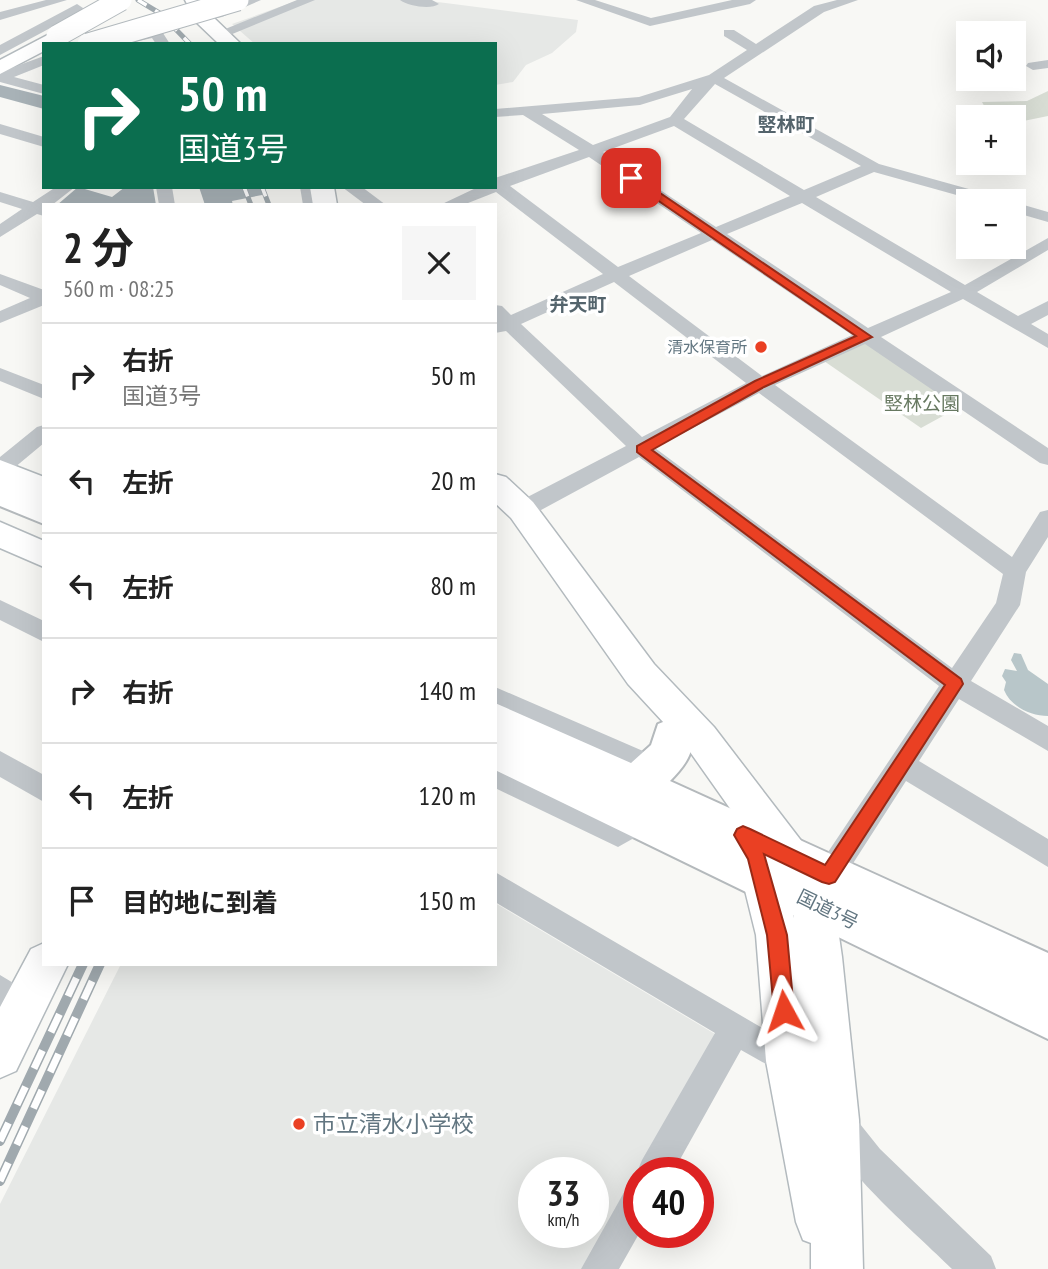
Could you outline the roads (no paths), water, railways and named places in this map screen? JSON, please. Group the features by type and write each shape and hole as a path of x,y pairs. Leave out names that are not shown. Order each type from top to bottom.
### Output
{"highway":[{"path":"16,508 42,529"},
{"name":"国道3号","path":"497,721 638,803 845,900 1048,1014"},
{"path":"638,803 670,754 673,736"},
{"name":"国道3号","path":"497,751 638,803 743,835"},
{"name":"国道3号","path":"845,900 1048,978"}],"street":[{"path":"0,16 61,0"},
{"path":"0,69 106,0"},
{"path":"0,58 121,0"},
{"path":"198,9 217,0"},
{"path":"94,42 238,0"},
{"path":"198,9 256,0"},
{"path":"198,9 226,39 309,0"},
{"path":"405,0 433,5"},
{"path":"582,0 650,22 704,16 750,0"},
{"path":"678,0 704,16"},
{"path":"497,185 675,120 700,89 714,78 820,9 852,0"},
{"path":"0,51 73,4 113,42"},
{"path":"729,33 756,50"},
{"path":"123,42 160,38"},
{"path":"0,69 42,58"},
{"path":"42,58 0,77 42,89"},
{"path":"497,113 640,101 714,78 873,167 956,190"},
{"path":"527,111 590,150 1048,458"},
{"path":"675,120 1048,342"},
{"path":"0,129 42,141"},
{"path":"873,167 500,321 642,449 955,684 1048,740"},
{"path":"497,187 1015,571"},
{"path":"47,203 64,189"},
{"path":"353,189 375,203"},
{"path":"453,203 488,189"},
{"path":"0,197 39,210"},
{"path":"0,232 39,210"},
{"path":"1026,210 1048,216"},
{"path":"522,510 642,449 760,384 965,292 1048,243"},
{"path":"0,279 42,297"},
{"path":"1,318 42,298"},
{"path":"1017,324 1048,307"},
{"path":"0,374 42,392"},
{"path":"42,434 0,470 16,508 42,552"},
{"path":"497,487 522,510 641,674 701,738 776,867 777,935 789,1061 816,1114 978,1269"},
{"path":"837,1269 816,1114 820,957 903,765 1008,605 1015,571 1048,517"},
{"path":"0,609 42,631"},
{"path":"641,674 673,736 756,857 776,867"},
{"path":"497,698 634,759 638,803 618,834 497,776"},
{"path":"0,763 42,789"},
{"path":"903,765 1048,854"},
{"path":"497,887 789,1061"},
{"path":"830,1269 800,923 805,910 845,900"},
{"path":"0,1055 12,999 44,966"},
{"path":"663,1157 736,1028"},
{"path":"599,1269 623,1227"}],"railway":[{"path":"138,0 161,14 188,42"},
{"path":"245,189 250,203"},
{"path":"263,189 268,203"},
{"path":"0,1141 82,966"},
{"path":"0,1181 99,966"}],"place":[{"name":"清水保育所","path":"761,347"},
{"name":"市立清水小学校","path":"299,1124"}],"district":[{"name":"竪林町","path":"786,124"},
{"name":"弁天町","path":"578,304"}],"park label":[{"name":"竪林公園","path":"922,403"}]}
